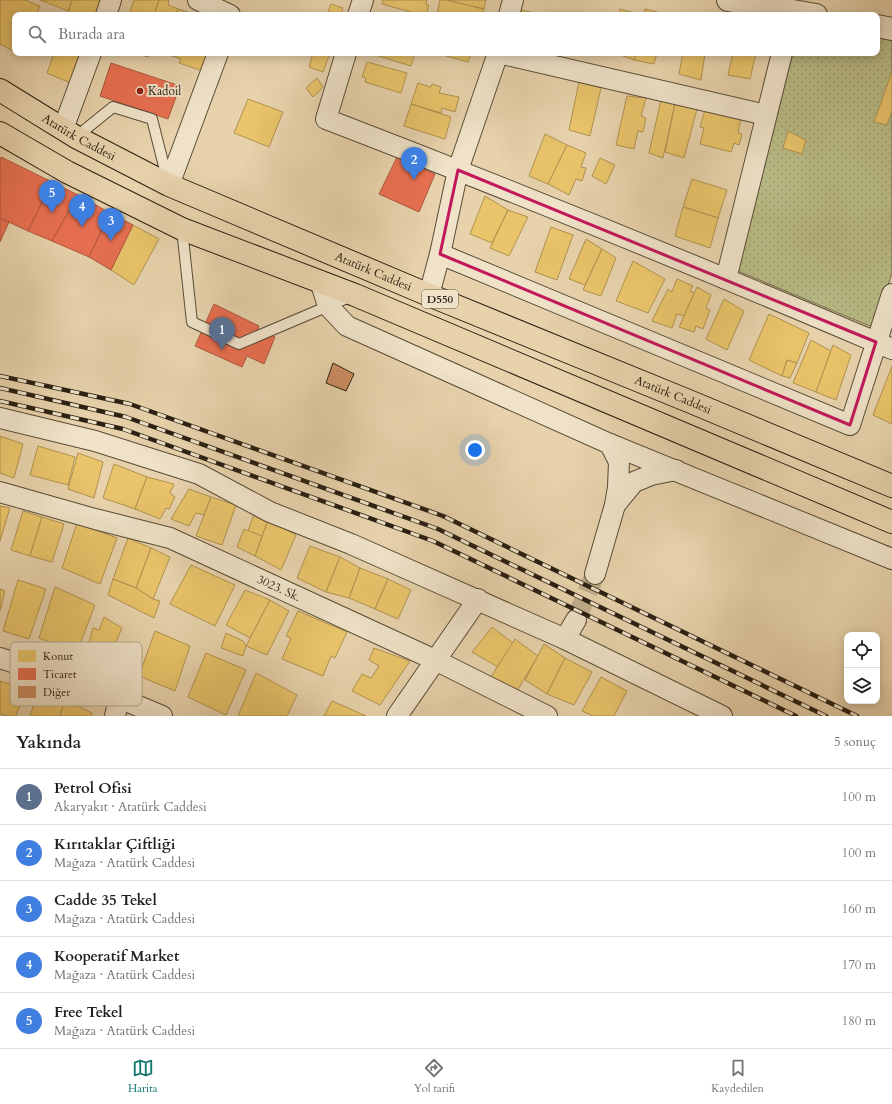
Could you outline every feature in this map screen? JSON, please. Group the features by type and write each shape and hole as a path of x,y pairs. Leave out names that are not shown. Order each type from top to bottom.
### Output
{"highway":[{"name":"Atatürk Caddesi","path":"0,90 69,133 169,185 429,295 892,486"},
{"name":"D550","path":"0,134 67,172 182,229 355,295 892,522"}],"street":[{"path":"107,12 111,0"},
{"path":"198,0 224,12"},
{"path":"232,12 238,0"},
{"path":"359,12 363,0"},
{"path":"509,12 513,0"},
{"path":"728,0 787,12"},
{"path":"880,27 892,29"},
{"path":"69,133 90,56"},
{"path":"169,185 217,56"},
{"path":"345,56 326,119 458,170 726,279 884,346"},
{"path":"429,295 440,254 458,170 497,56"},
{"path":"511,56 766,115"},
{"path":"726,279 781,56"},
{"path":"440,254 850,425 884,346 892,294"},
{"path":"320,282 328,306 347,326 610,444 892,559"},
{"path":"0,418 95,441 199,474 270,512 351,544 478,599 566,639 722,716"},
{"path":"595,574 618,487 619,462 610,444"},
{"path":"614,505 634,482 651,475 676,470"},
{"name":"3023. Sk.","path":"0,492 95,519 170,538 436,660 547,716"},
{"path":"397,716 478,599"},
{"path":"566,639 576,620"},
{"path":"0,658 10,662"},
{"path":"117,707 162,716"}],"lane":[{"path":"69,133 113,107 152,119 169,185"},
{"path":"182,229 192,322 239,344 355,295"}],"highlighted area":[{"path":"458,170 876,342 850,425 440,254"}],"green space":[{"path":"880,37 892,39 892,274 872,327 733,269 792,56 880,56"}],"building: Konut":[{"path":"0,0 25,0 40,6 37,12 12,12 12,50 0,44"},
{"path":"40,0 72,0 68,11"},
{"path":"72,0 100,0 99,3 103,4 100,12 68,12"},
{"path":"134,0 159,0 155,12 130,12"},
{"path":"159,0 169,0 168,5 178,9 177,12 155,12"},
{"path":"383,0 427,0 426,5 429,5 427,12 410,12 382,4"},
{"path":"440,0 447,0 484,9 483,12 438,12"},
{"path":"447,0 486,0 484,9"},
{"path":"331,4 343,8 342,12 328,12"},
{"path":"178,9 188,12 177,12"},
{"path":"620,9 631,12 620,12"},
{"path":"645,9 657,12 644,12"},
{"path":"53,56 85,56 75,85 47,73"},
{"path":"172,56 209,56 203,71 179,63 181,59"},
{"path":"312,56 329,56 323,72 309,67"},
{"path":"379,56 414,56 411,66"},
{"path":"446,56 470,56 468,62"},
{"path":"623,56 635,56 634,60"},
{"path":"635,56 656,56 654,64 634,60"},
{"path":"682,56 705,56 701,80 679,74"},
{"path":"732,56 755,56 750,79 728,75"},
{"path":"367,62 407,73 401,93 365,82 366,78 362,77"},
{"path":"892,72 892,111 887,125 874,122"},
{"path":"317,78 323,87 313,97 306,88"},
{"path":"579,82 601,88 590,136 569,130"},
{"path":"418,83 431,87 432,84 441,87 439,93 459,97 455,112 442,108 441,113 411,104"},
{"path":"627,96 646,98 641,116 646,118 643,132 638,131 634,149 616,145"},
{"path":"248,99 283,112 269,147 234,133"},
{"path":"661,100 675,104 663,158 649,153"},
{"path":"411,104 451,117 445,139 404,126"},
{"path":"675,104 697,109 684,158 665,152"},
{"path":"705,110 741,117 738,133 742,134 739,145 734,143 731,152 700,144 704,128 700,127"},
{"path":"788,131 806,140 802,154 783,148"},
{"path":"545,134 567,145 548,184 529,176"},
{"path":"567,145 586,153 581,167 586,168 582,181 576,179 569,195 548,184"},
{"path":"600,158 615,165 606,184 592,176"},
{"path":"692,179 727,190 718,218 683,207"},
{"path":"485,196 508,210 492,243 470,234"},
{"path":"683,207 718,218 710,248 675,236"},
{"path":"508,210 528,217 509,256 490,248"},
{"path":"133,225 159,239 134,285 111,270"},
{"path":"551,227 573,235 557,280 535,272"},
{"path":"586,239 602,249 585,285 569,279"},
{"path":"602,249 616,258 601,296 583,290"},
{"path":"633,261 665,279 648,313 616,301"},
{"path":"677,279 693,286 690,291 695,293 684,316 677,314 672,328 652,321 668,289 672,292"},
{"path":"697,287 711,295 706,308 710,310 703,329 696,326 694,332 679,327"},
{"path":"724,299 744,311 727,350 706,339"},
{"path":"769,314 809,333 797,363 787,360 782,376 749,360"},
{"path":"811,340 831,351 816,392 793,383"},
{"path":"833,345 851,355 836,400 816,392"},
{"path":"787,360 797,363 790,378 782,376"},
{"path":"892,366 892,424 873,415"},
{"path":"0,436 23,444 14,478 0,473"},
{"path":"38,446 75,457 68,485 30,475"},
{"path":"78,453 103,462 94,498 68,489"},
{"path":"114,464 147,477 135,509 103,498"},
{"path":"147,477 174,484 170,493 175,497 169,509 166,508 160,519 135,509"},
{"path":"189,489 211,497 204,515 196,513 189,526 171,519"},
{"path":"211,497 236,505 222,545 196,536"},
{"path":"0,506 10,508 0,541"},
{"path":"23,511 42,517 30,556 11,550"},
{"path":"254,514 268,520 262,536 248,531"},
{"path":"42,517 64,524 52,562 30,556"},
{"path":"268,520 296,535 281,570 255,556"},
{"path":"77,523 117,538 100,584 62,568"},
{"path":"244,529 262,536 255,556 237,547"},
{"path":"128,538 151,548 136,588 113,579"},
{"path":"310,546 340,557 326,592 297,578"},
{"path":"151,548 170,557 153,599 136,588"},
{"path":"340,557 360,568 349,598 326,592"},
{"path":"191,565 235,585 215,626 170,604"},
{"path":"360,568 388,579 375,609 349,598"},
{"path":"113,579 136,588 153,599 160,601 154,618 108,595"},
{"path":"388,579 411,590 398,619 375,609"},
{"path":"18,580 46,589 29,639 3,631"},
{"path":"55,587 95,605 81,642 50,642 39,638"},
{"path":"0,589 5,591 0,611"},
{"path":"245,590 270,600 250,638 226,625"},
{"path":"270,600 289,611 267,655 246,646"},
{"path":"298,611 347,632 335,658 331,656 323,676 282,659 291,638 286,636"},
{"path":"104,617 122,628 116,642 89,642 93,628 99,630"},
{"path":"492,627 513,643 498,667 472,652"},
{"path":"155,631 190,646 175,691 142,677 142,668"},
{"path":"226,633 243,641 246,646 243,656 221,648"},
{"path":"515,639 538,656 514,696 489,680"},
{"path":"544,644 565,658 547,694 525,680"},
{"path":"374,648 410,661 380,705 352,691 362,674 371,678 379,666 369,660"},
{"path":"206,653 246,670 226,715 188,697"},
{"path":"565,658 592,672 574,705 547,694"},
{"path":"256,673 297,695 287,716 238,716"},
{"path":"601,677 627,691 614,716 593,716 582,711"},
{"path":"0,681 10,684 10,706 20,706 16,716 0,714"},
{"path":"332,701 366,716 324,716"},
{"path":"33,706 63,706 60,716 30,716"},
{"path":"63,706 77,706 92,713 92,716 60,716"}],"building: Ticaret":[{"path":"111,63 180,86 168,119 100,96"},
{"path":"1,157 52,182 28,231 0,218"},
{"path":"397,157 435,174 419,212 379,194"},
{"path":"52,182 78,195 52,241 28,231"},
{"path":"78,195 110,213 89,257 52,241"},
{"path":"110,213 133,225 111,270 89,257"},
{"path":"0,218 9,222 0,242"},
{"path":"214,304 259,326 258,329 275,337 264,364 247,356 242,367 195,346"}],"building: Diğer":[{"path":"333,363 354,374 346,391 326,383"}],"tunnel":[{"path":"576,620 595,574"}],"railway":[{"path":"0,376 130,404 443,516 857,716"},
{"path":"0,388 126,417 438,529 826,716"},
{"path":"0,401 123,429 433,541 796,716"}],"place":[{"name":"Kadoil","path":"140,91"},
{"name":"Kırıtaklar Çiftliği","path":"414,180"},
{"name":"Free Tekel","path":"52,213"},
{"name":"Kooperatif Market","path":"82,227"},
{"name":"Cadde 35 Tekel","path":"111,241"},
{"name":"Petrol Ofisi","path":"222,350"}]}
